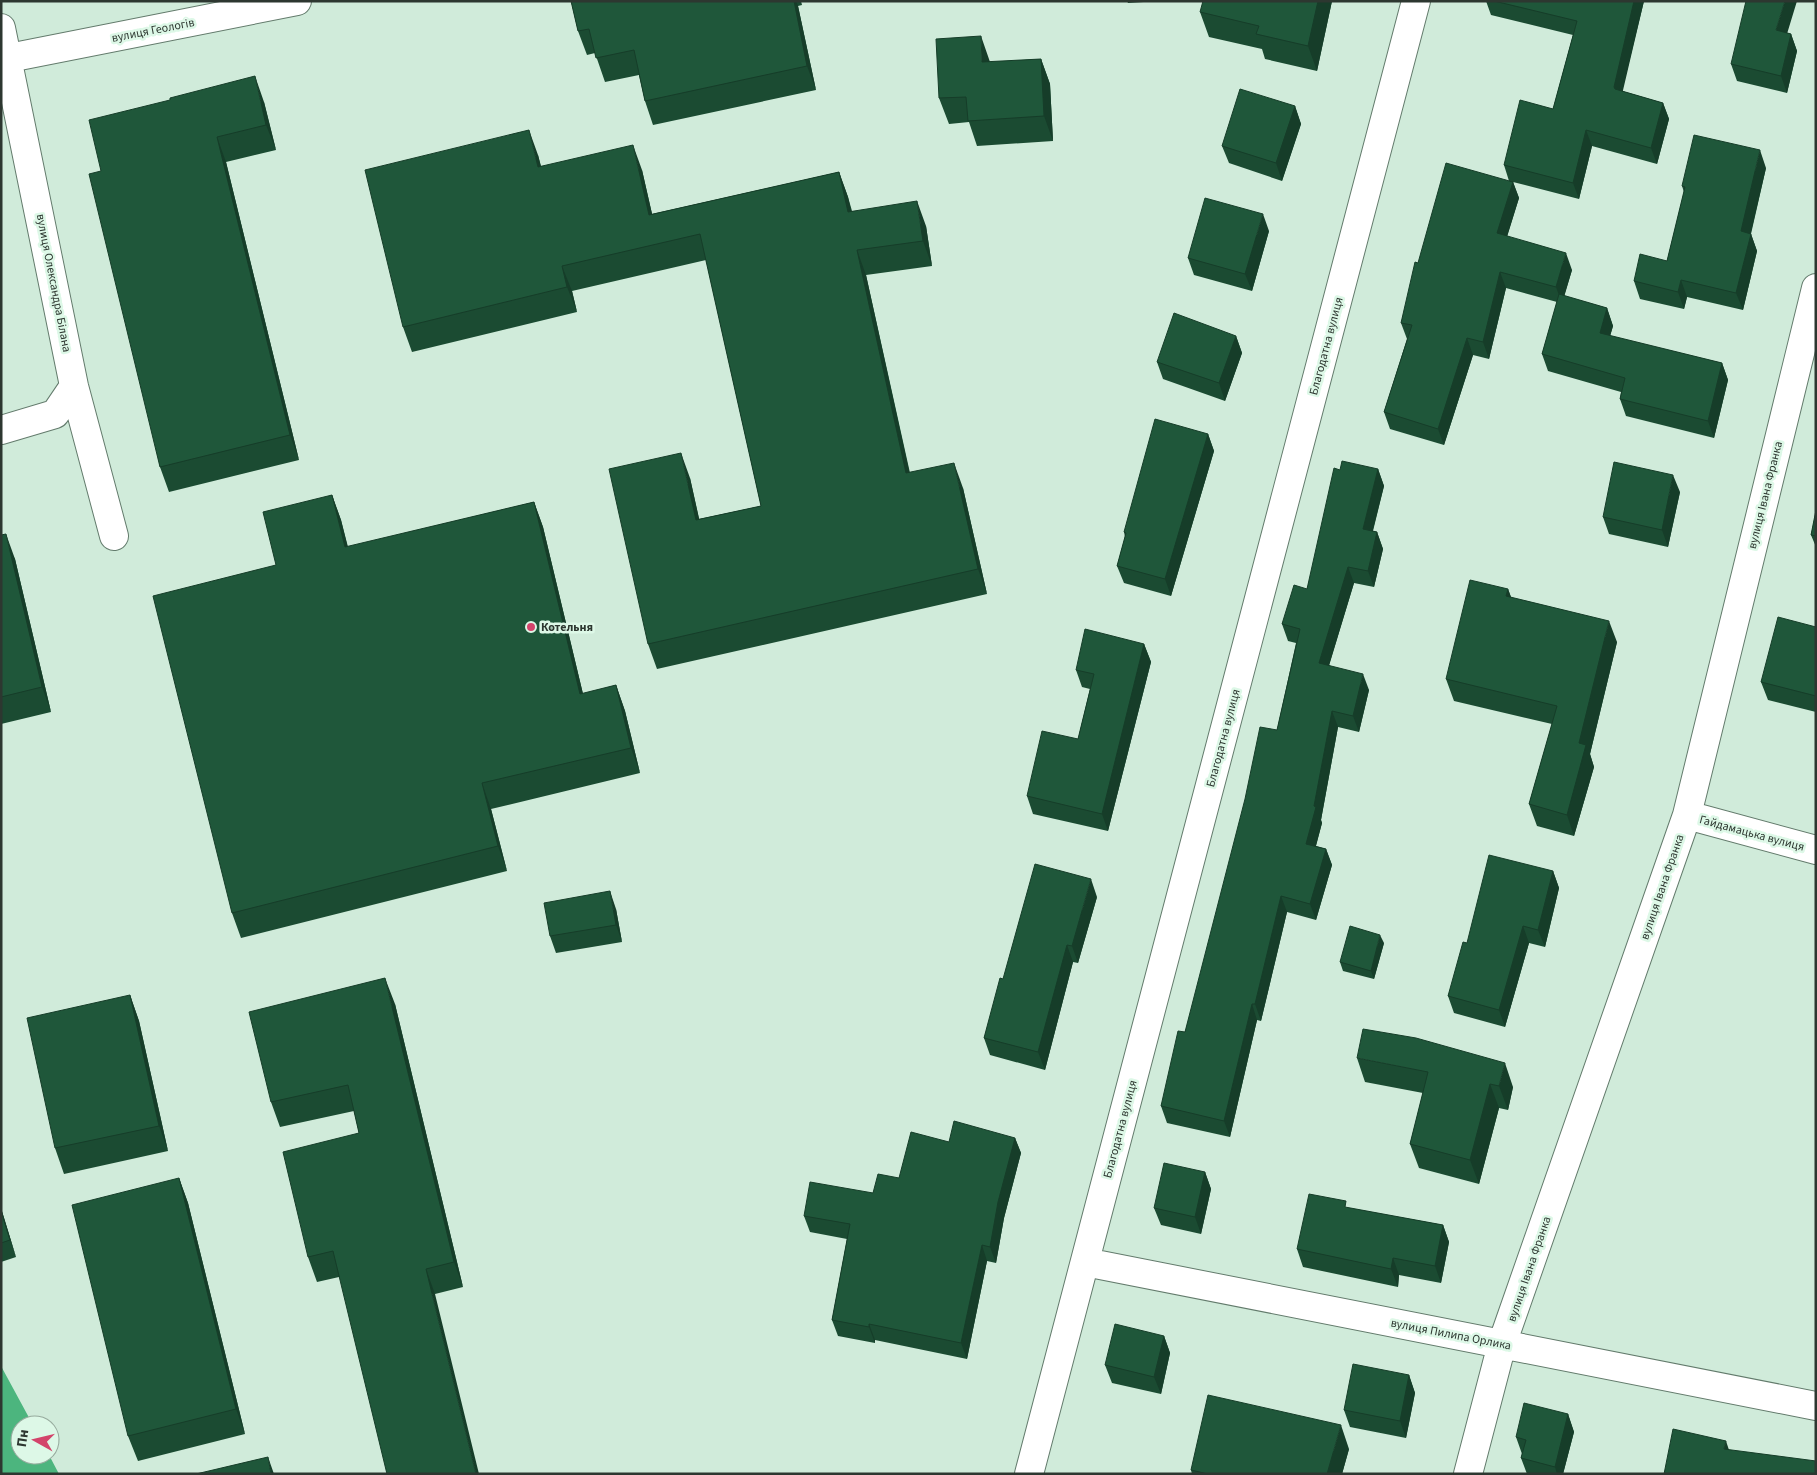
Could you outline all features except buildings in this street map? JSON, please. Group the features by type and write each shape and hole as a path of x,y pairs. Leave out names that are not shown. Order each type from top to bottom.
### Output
{"street":[{"name":"вулиця Геологів","path":"8,58 297,1"},
{"name":"Благодатна вулиця","path":"1029,1474 1416,1"},
{"name":"вулиця Олександра Білана","path":"1,28 74,386 114,536"},
{"name":"вулиця Івана Франка","path":"1468,1474 1502,1344 1687,815 1816,288"},
{"path":"1,430 55,414 74,386"},
{"name":"Гайдамацька вулиця","path":"1687,815 1816,850"},
{"name":"вулиця Пилипа Орлика","path":"1086,1262 1816,1406"}],"green space":[{"path":"1,1366 28,1415 10,1415 10,1465 54,1465 59,1474 1,1474"}],"place":[{"name":"Котельня","path":"531,627"}]}
